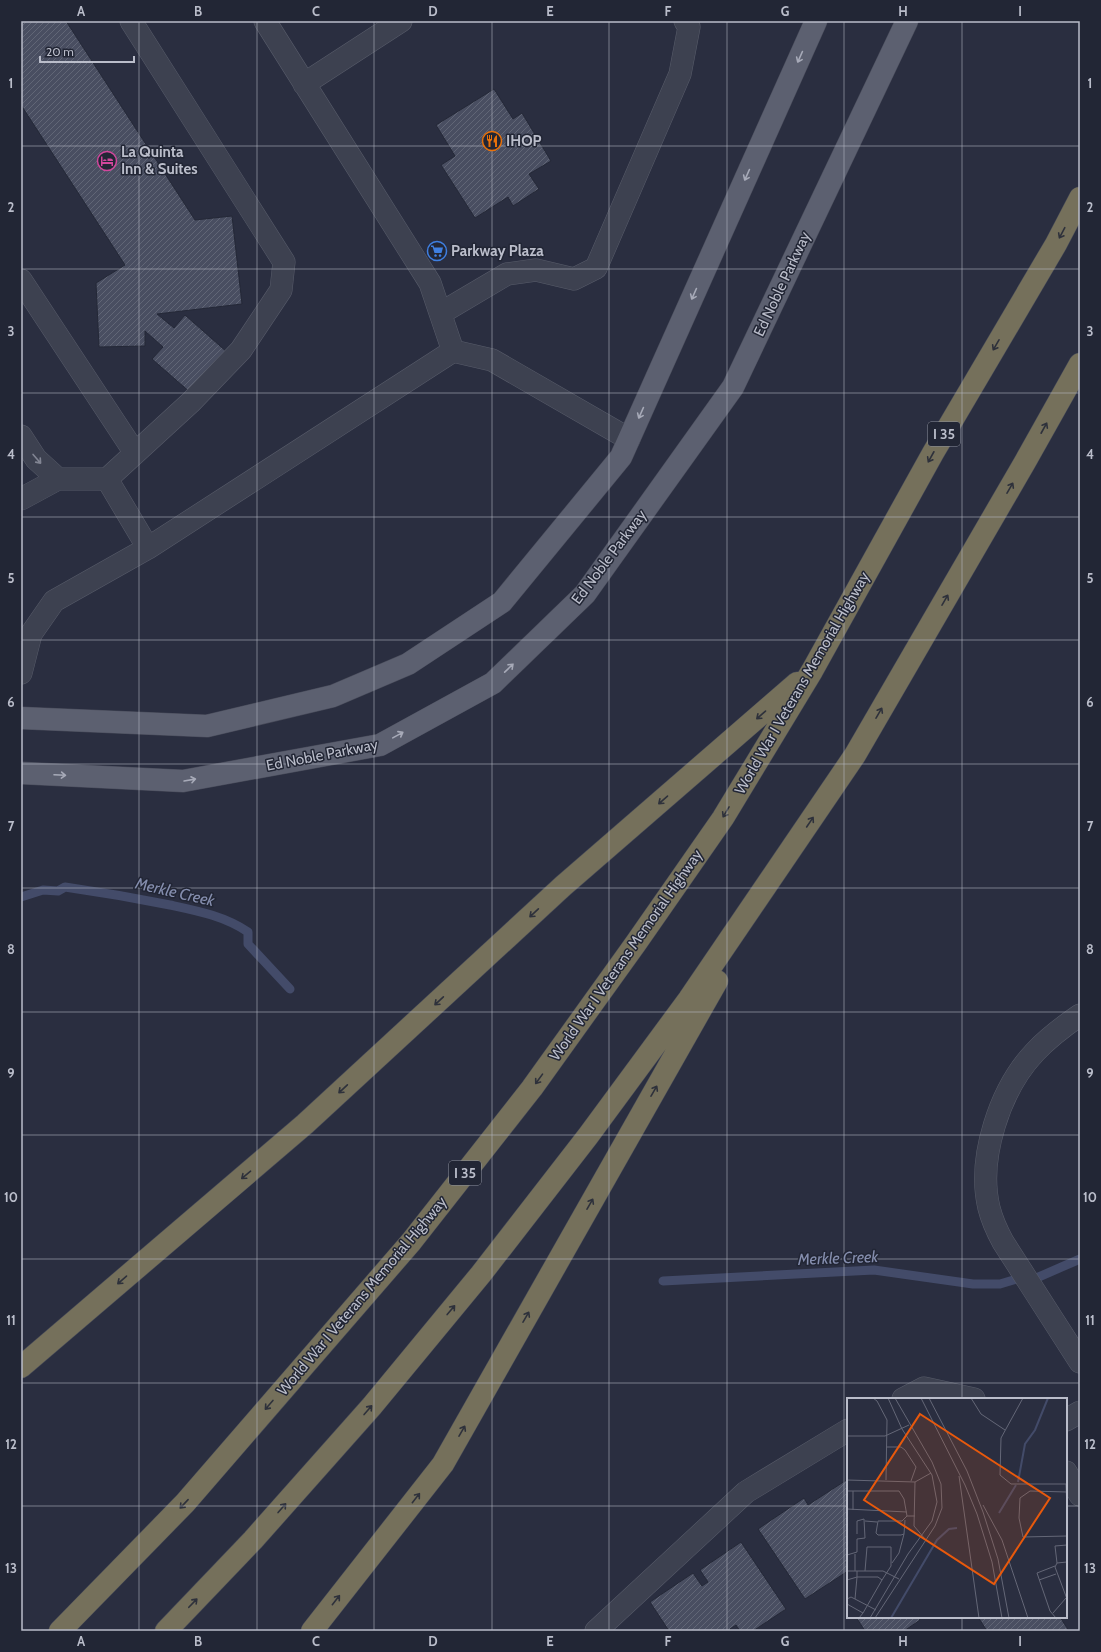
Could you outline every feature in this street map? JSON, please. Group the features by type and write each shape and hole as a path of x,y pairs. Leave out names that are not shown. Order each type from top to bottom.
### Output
{"highway":[{"name":"World War I Veterans Memorial Highway","path":"60,1631 185,1503 411,1242 527,1094 636,943 723,818 812,671 933,453 1052,251 1080,198"},
{"path":"166,1631 264,1528 372,1406 481,1274 588,1136 689,999 855,755 1025,462 1080,364"},
{"path":"21,1367 305,1124 563,886 812,671"},
{"path":"312,1631 443,1464 788,855"}],"main road":[{"path":"21,718 207,726 333,696 408,664 502,602 621,457 816,21"},
{"name":"Ed Noble Parkway","path":"21,773 182,781 380,745 493,683 585,594 733,387 907,21"}],"street":[{"path":"21,500 58,479 107,479 190,402 241,350 281,290 284,262 131,21"},
{"path":"265,21 430,284 453,351"},
{"path":"304,84 401,21"},
{"path":"441,313 507,274 536,270 574,279 596,268 680,74 689,27 685,21"},
{"path":"21,280 135,453"},
{"path":"21,674 32,634 54,601 148,548 453,351 492,360 629,439"},
{"path":"21,436 36,459 58,479"},
{"path":"107,479 148,548"},
{"path":"1080,1016 1056,1033 1035,1052 1019,1071 995,1121 986,1170 989,1207 995,1226 1003,1242 1080,1362"},
{"path":"905,1398 924,1388 969,1398"},
{"path":"1067,1419 1080,1412"},
{"path":"596,1631 746,1492 847,1431"},
{"path":"1067,1474 1080,1494"}],"building":[{"name":"La Quinta Inn & Suites","path":"21,21 66,21 195,220 232,216 242,304 157,314 174,328 185,315 228,353 192,394 152,359 163,347 145,331 145,346 99,347 96,283 125,265 21,105"},
{"name":"IHOP","path":"494,89 513,119 522,113 551,161 529,174 539,189 513,206 508,197 475,218 441,165 455,156 436,125"},
{"path":"847,1480 847,1572 805,1599 758,1529 804,1498 808,1505"},
{"path":"741,1542 786,1609 753,1631 740,1631 736,1625 730,1629 732,1631 669,1631 650,1602 693,1573 702,1586 708,1582 700,1570"},
{"path":"857,1618 919,1618 920,1620 904,1631 865,1631"},
{"path":"979,1618 1061,1618 1069,1631 987,1631"}],"waterway":[{"name":"Merkle Creek","path":"21,897 43,890 58,891 65,887 170,905 220,918 239,926 248,932 248,944 290,989"},
{"name":"Merkle Creek","path":"663,1281 874,1270 973,1284 1000,1284 1020,1278 1034,1279 1080,1259"}],"place":[{"name":"IHOP","path":"492,141"},
{"name":"La Quinta Inn & Suites","path":"107,161"},
{"name":"Parkway Plaza","path":"437,251"}]}
